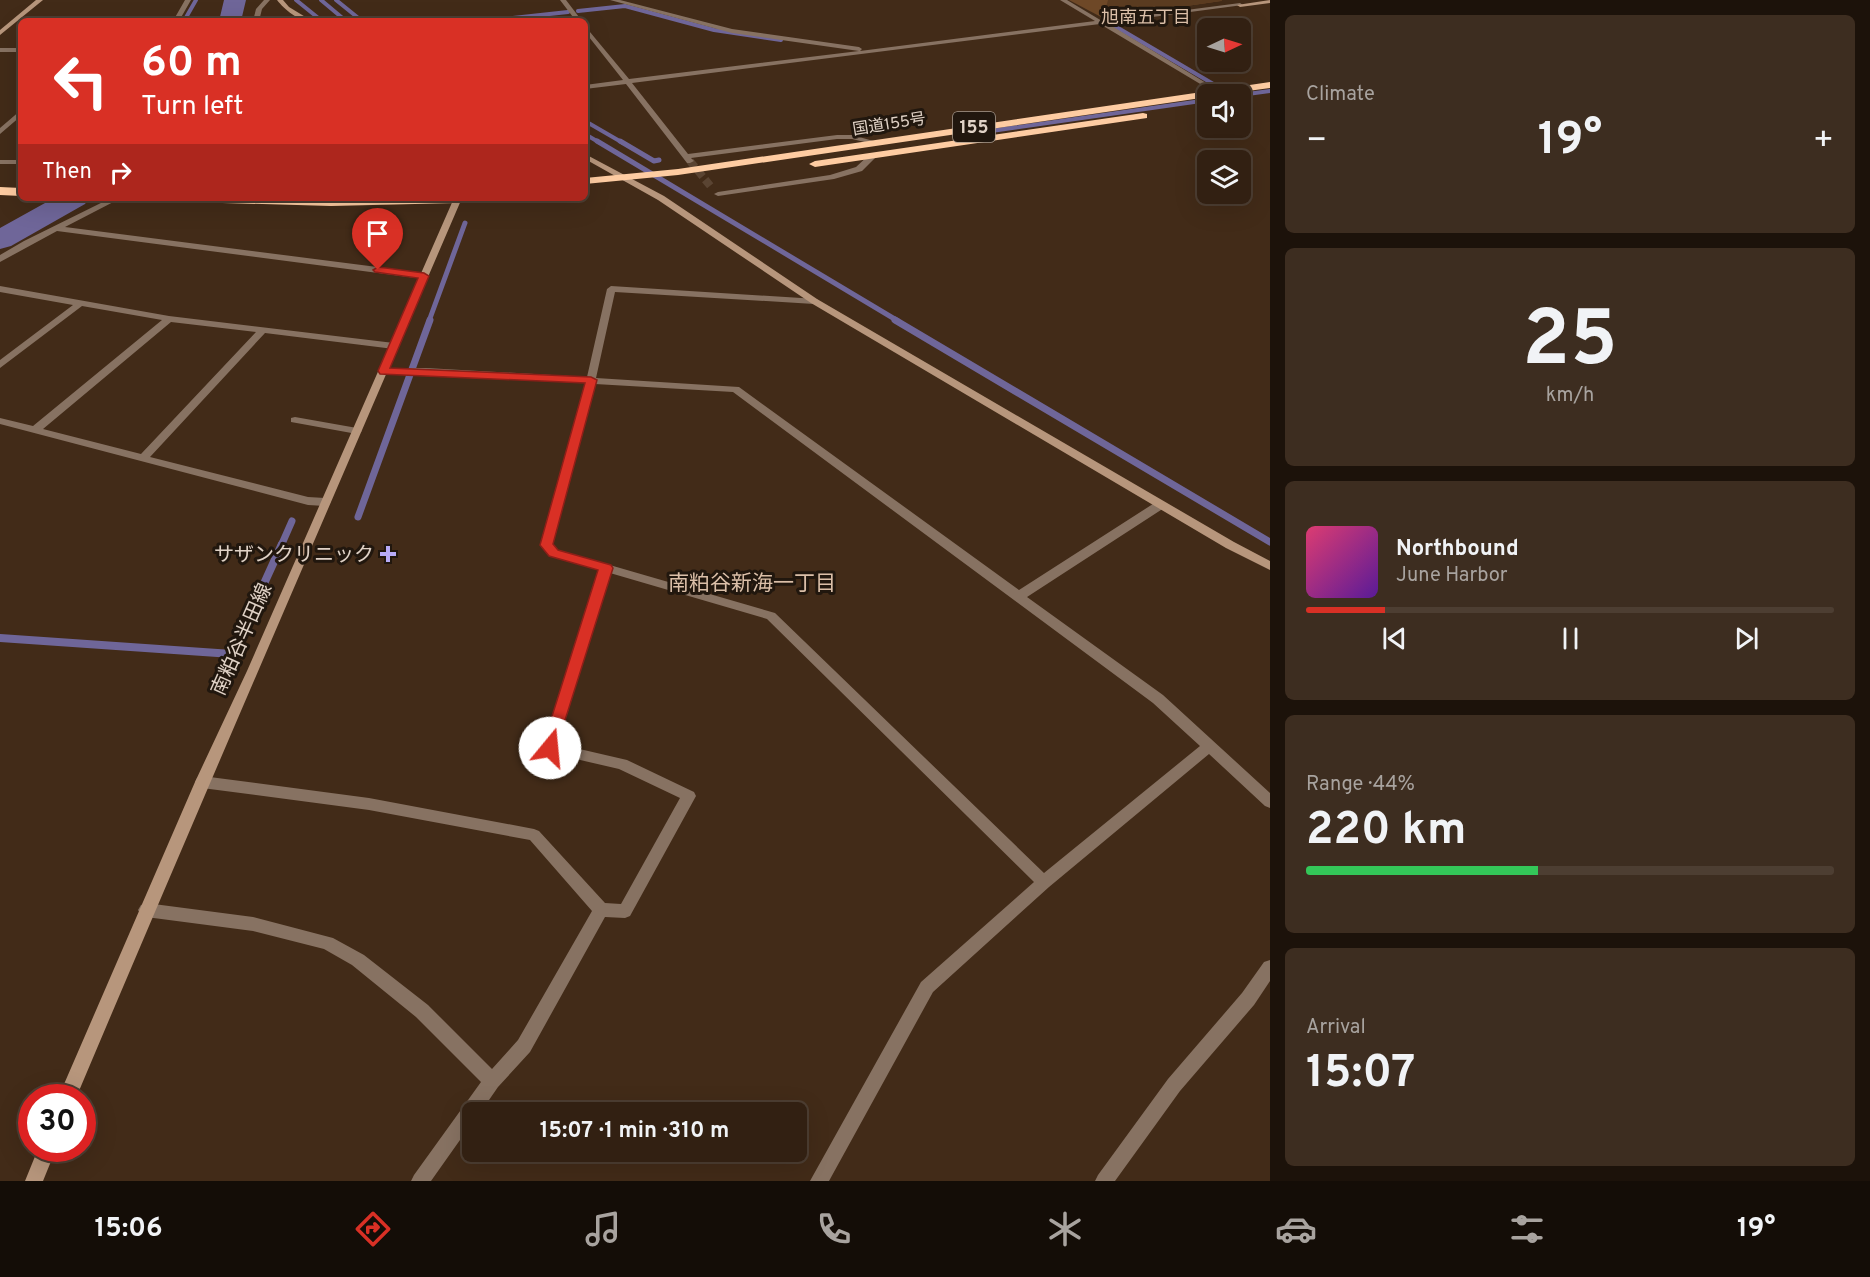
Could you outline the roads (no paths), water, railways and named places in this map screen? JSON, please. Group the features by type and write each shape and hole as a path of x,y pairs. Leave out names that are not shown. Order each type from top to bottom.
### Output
{"highway":[{"name":"国道155号","path":"1251,88 1270,85"},
{"name":"国道155号","path":"588,181 678,172 1197,96"},
{"name":"国道155号","path":"588,192 691,181 873,156 1197,108"},
{"path":"0,180 18,181"},
{"path":"0,191 18,192"},
{"path":"296,201 373,201"}],"main road":[{"path":"18,18 40,0"},
{"path":"280,0 287,8 304,18"},
{"path":"1240,5 1270,1"},
{"path":"0,33 18,18"},
{"path":"588,158 661,198 814,301 1161,505 1270,566"},
{"name":"南粕谷半田線","path":"73,1084 146,910 253,671 457,201"},
{"path":"34,1181 42,1162"}],"street":[{"path":"178,18 188,0"},
{"path":"257,18 259,9 267,0"},
{"path":"563,0 577,18"},
{"path":"614,0 732,31 855,47 866,52"},
{"path":"1063,0 1204,84"},
{"path":"1230,0 1240,5"},
{"path":"588,87 1240,5"},
{"path":"588,32 688,159 828,138 852,137 873,142"},
{"path":"0,50 18,50"},
{"path":"0,132 18,115"},
{"path":"718,194 831,177 859,169 873,156"},
{"path":"0,162 18,162"},
{"path":"0,259 111,201"},
{"path":"57,229 424,276"},
{"path":"0,289 169,319 394,346"},
{"path":"814,301 611,290 591,380 546,545 554,553 771,616 1044,882"},
{"path":"0,365 79,304"},
{"path":"35,430 169,319"},
{"path":"143,458 263,330"},
{"path":"384,371 426,371 736,389 1158,699 1270,802"},
{"path":"295,420 357,431"},
{"path":"0,421 308,501 325,502"},
{"path":"1019,596 1161,505"},
{"path":"202,782 369,804 534,835 601,910 625,911 689,796 622,764 550,748 606,568"},
{"path":"819,1181 927,987 1044,882 1209,746"},
{"path":"146,910 253,924 327,943 358,960 422,1011 492,1081"},
{"path":"420,1181 492,1081 524,1046 601,910"},
{"path":"1104,1181 1174,1085 1248,999 1270,967"}],"waterway":[{"path":"186,18 196,0"},
{"path":"231,18 235,0"},
{"path":"296,0 318,18"},
{"path":"321,0 342,18"},
{"path":"336,0 358,18"},
{"path":"578,11 625,6 714,30 781,40"},
{"path":"513,18 568,12"},
{"path":"1113,25 1213,84"},
{"path":"1251,94 1270,91"},
{"path":"977,133 1197,102"},
{"path":"588,123 623,143"},
{"path":"588,136 600,143"},
{"path":"597,141 898,321"},
{"path":"620,141 654,161 659,160"},
{"path":"0,240 70,201"},
{"path":"429,321 465,223"},
{"path":"358,517 430,320"},
{"path":"895,320 1270,542"},
{"path":"281,546 292,521"},
{"path":"0,638 232,654 282,544"}],"tunnel":[{"path":"690,161 712,188"}],"place":[{"name":"サザンクリニック","path":"388,554"}],"district":[{"name":"旭南五丁目","path":"1146,17"},
{"name":"南粕谷新海一丁目","path":"752,583"}]}
